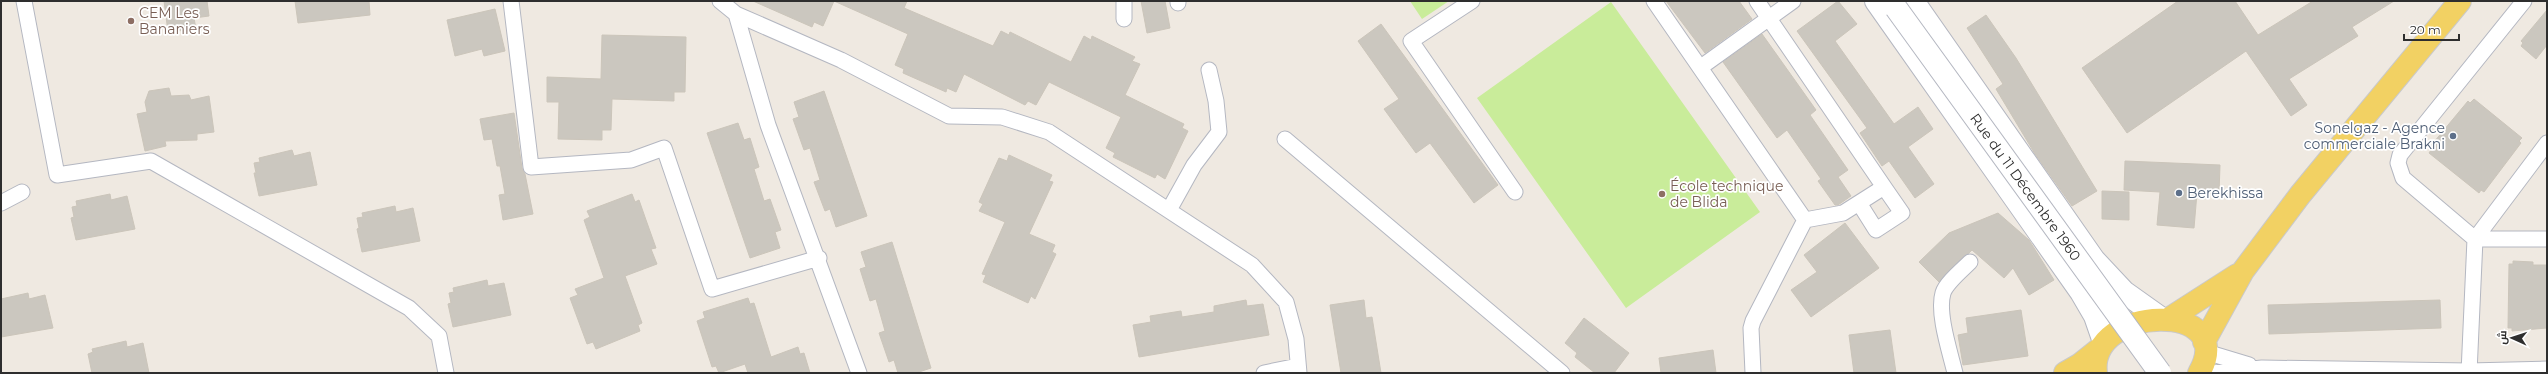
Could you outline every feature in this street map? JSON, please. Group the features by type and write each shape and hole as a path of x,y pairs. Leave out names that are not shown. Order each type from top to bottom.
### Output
{"main road":[{"path":"2199,373 2205,347 2242,270 2300,195 2460,1"},
{"name":"Rue du 11 Décembre 1960","path":"1894,3 2094,260 2124,292 2166,319"},
{"name":"Rue du 11 Décembre 1960","path":"1894,3 2081,292 2095,316 2102,346"},
{"name":"Rue du 11 Décembre 1960","path":"1894,3 2160,373"},
{"path":"2166,319 2242,270"},
{"path":"2065,373 2079,365 2122,330 2138,322 2166,319 2191,326 2205,347"},
{"path":"2096,373 2096,360 2102,346"}],"street":[{"path":"24,1 56,175 151,161 409,308 439,336 446,373"},
{"path":"511,1 531,167 631,160 664,148 712,289 819,258"},
{"path":"720,1 736,14 840,60 949,116 1002,117 1049,132 1252,265 1286,302 1296,339 1299,370 1264,373"},
{"path":"1124,1 1124,19"},
{"path":"1472,1 1411,41 1515,192"},
{"path":"1654,1 1701,67 1805,220"},
{"path":"1757,1 1902,213 1876,230 1859,203"},
{"path":"1701,67 1793,1"},
{"path":"2524,1 2400,154 2398,163 2403,178 2475,239 2547,238"},
{"path":"736,14 768,125 819,258 860,373"},
{"path":"1169,210 1194,165 1219,132 1216,101 1209,70"},
{"path":"1285,139 1562,373"},
{"path":"2469,372 2475,239 2547,143"},
{"path":"1805,220 1843,213 1884,187"},
{"path":"1,203 22,192"},
{"path":"1753,373 1751,328 1753,321 1805,220"},
{"path":"1955,373 1945,330 1943,292 1970,262"},
{"path":"2205,347 2262,368"},
{"path":"2212,373 2262,368 2469,372 2547,369"}],"green space":[{"path":"1410,1 1449,1 1422,19"},
{"path":"1611,2 1760,212 1626,308 1477,98"}],"building":[{"path":"164,1 207,1 209,16 194,18 196,29 168,32"},
{"path":"295,1 369,1 370,15 298,23"},
{"path":"753,1 834,1 823,26 814,22 812,27"},
{"path":"834,1 907,1 904,8 993,46 1001,31 1009,35 1010,32 1071,62 1084,36 1091,40 1092,36 1135,57 1132,61 1140,64 1125,95 1184,124 1182,128 1188,131 1165,179 1157,174 1155,178 1113,157 1115,153 1106,148 1121,117 1049,82 1036,105 1028,101 1025,105 964,74 956,92 947,88 946,92 903,73 904,69 895,65 908,34"},
{"path":"1141,1 1165,1 1170,28 1147,33"},
{"path":"1666,1 1739,1 1752,19 1705,53"},
{"path":"1838,1 1857,24 1835,41 1894,124 1918,107 1933,129 1908,147 1934,184 1915,198 1889,161 1882,166 1860,133 1867,128 1797,31"},
{"path":"2178,1 2235,1 2258,35 2313,1 2394,1 2352,27 2358,36 2289,79 2307,105 2291,116 2246,51 2127,133 2082,68"},
{"path":"495,9 505,51 484,56 482,49 455,56 447,20"},
{"path":"2547,10 2547,45 2536,59 2521,46 2523,43 2521,41"},
{"path":"1986,15 2016,58 2097,191 2072,206 2035,154 1996,89 2003,84 1967,28"},
{"path":"1381,24 1498,185 1474,203 1430,143 1416,153 1384,109 1399,99 1358,41"},
{"path":"1762,34 1816,110 1810,115 1848,170 1838,177 1851,196 1838,205 1835,205 1818,181 1821,179 1787,130 1777,138 1723,62"},
{"path":"602,35 686,37 685,92 674,92 674,101 612,99 611,130 602,130 602,140 558,139 559,102 547,102 547,77 601,79"},
{"path":"169,88 171,96 189,95 191,100 209,96 214,132 197,134 197,140 165,141 166,146 145,151 137,114 147,112 145,102 149,91"},
{"path":"824,91 867,216 836,227 830,209 825,211 814,182 820,180 810,148 804,150 793,119 799,117 794,102"},
{"path":"2474,99 2522,138 2519,141 2521,143 2484,192 2481,190 2479,193 2429,153 2431,150 2429,148 2468,101 2470,103"},
{"path":"514,113 522,168 525,174 533,214 503,220 499,195 505,194 500,166 497,166 492,139 484,140 480,119"},
{"path":"738,123 744,140 750,138 759,167 754,169 764,201 770,199 781,230 775,232 780,248 750,258 707,133"},
{"path":"292,150 294,156 310,152 317,185 259,196 254,173 256,173 254,163 260,162 259,158"},
{"path":"1009,155 1052,175 1049,181 1053,182 1029,234 1055,245 1052,252 1056,254 1035,299 1031,296 1028,303 983,282 986,275 982,274 1005,222 979,211 983,204 979,202 999,158 1007,161"},
{"path":"2125,161 2220,165 2219,194 2197,193 2194,228 2157,225 2160,192 2124,190"},
{"path":"2102,191 2129,192 2129,220 2102,219"},
{"path":"110,194 111,200 127,196 135,229 76,240 71,218 74,217 72,207 77,206 76,201"},
{"path":"632,194 635,202 639,200 656,248 651,249 657,264 625,276 642,323 638,325 640,331 596,349 593,342 587,344 570,298 578,295 575,289 604,278 584,220 590,217 587,211"},
{"path":"395,206 396,212 413,208 420,241 362,252 357,229 359,228 357,218 363,217 362,213"},
{"path":"1998,213 2029,240 2054,280 2029,295 2013,268 2004,278 1972,250 1939,282 1919,262 1949,233"},
{"path":"1845,223 1879,268 1811,317 1791,290 1817,272 1804,255"},
{"path":"892,242 931,368 916,373 898,373 894,360 889,362 879,333 885,331 876,299 870,301 860,269 866,267 861,252"},
{"path":"2513,261 2533,262 2533,265 2547,265 2547,328 2512,331 2512,328 2508,328 2509,264 2513,264"},
{"path":"487,280 488,286 504,283 511,315 453,327 448,304 451,303 449,293 454,292 453,288"},
{"path":"28,293 29,299 45,295 53,328 1,337 1,299"},
{"path":"748,298 750,304 754,303 771,357 798,347 800,354 804,353 810,373 748,373 745,364 719,373 716,366 712,367 697,321 705,318 703,312"},
{"path":"1246,300 1247,306 1263,304 1269,335 1139,357 1133,325 1151,322 1150,316 1181,311 1182,317 1214,312 1214,306"},
{"path":"1364,300 1366,318 1372,317 1381,373 1341,373 1330,305"},
{"path":"2440,300 2441,328 2269,334 2268,305"},
{"path":"2021,310 2028,356 1963,365 1958,335 1968,333 1966,318"},
{"path":"1584,318 1629,353 1614,373 1595,373 1575,357 1577,353 1565,343"},
{"path":"1890,330 1896,373 1854,373 1849,335"},
{"path":"126,341 127,347 143,343 149,373 92,373 88,354 93,352 92,349"},
{"path":"1713,350 1716,373 1661,373 1659,358"}],"place":[{"name":"CEM Les Bananiers","path":"131,21"},
{"name":"Sonelgaz - Agence commerciale Brakni","path":"2453,136"},
{"name":"Berekhissa","path":"2179,193"},
{"name":"École technique de Blida","path":"1662,194"}]}
